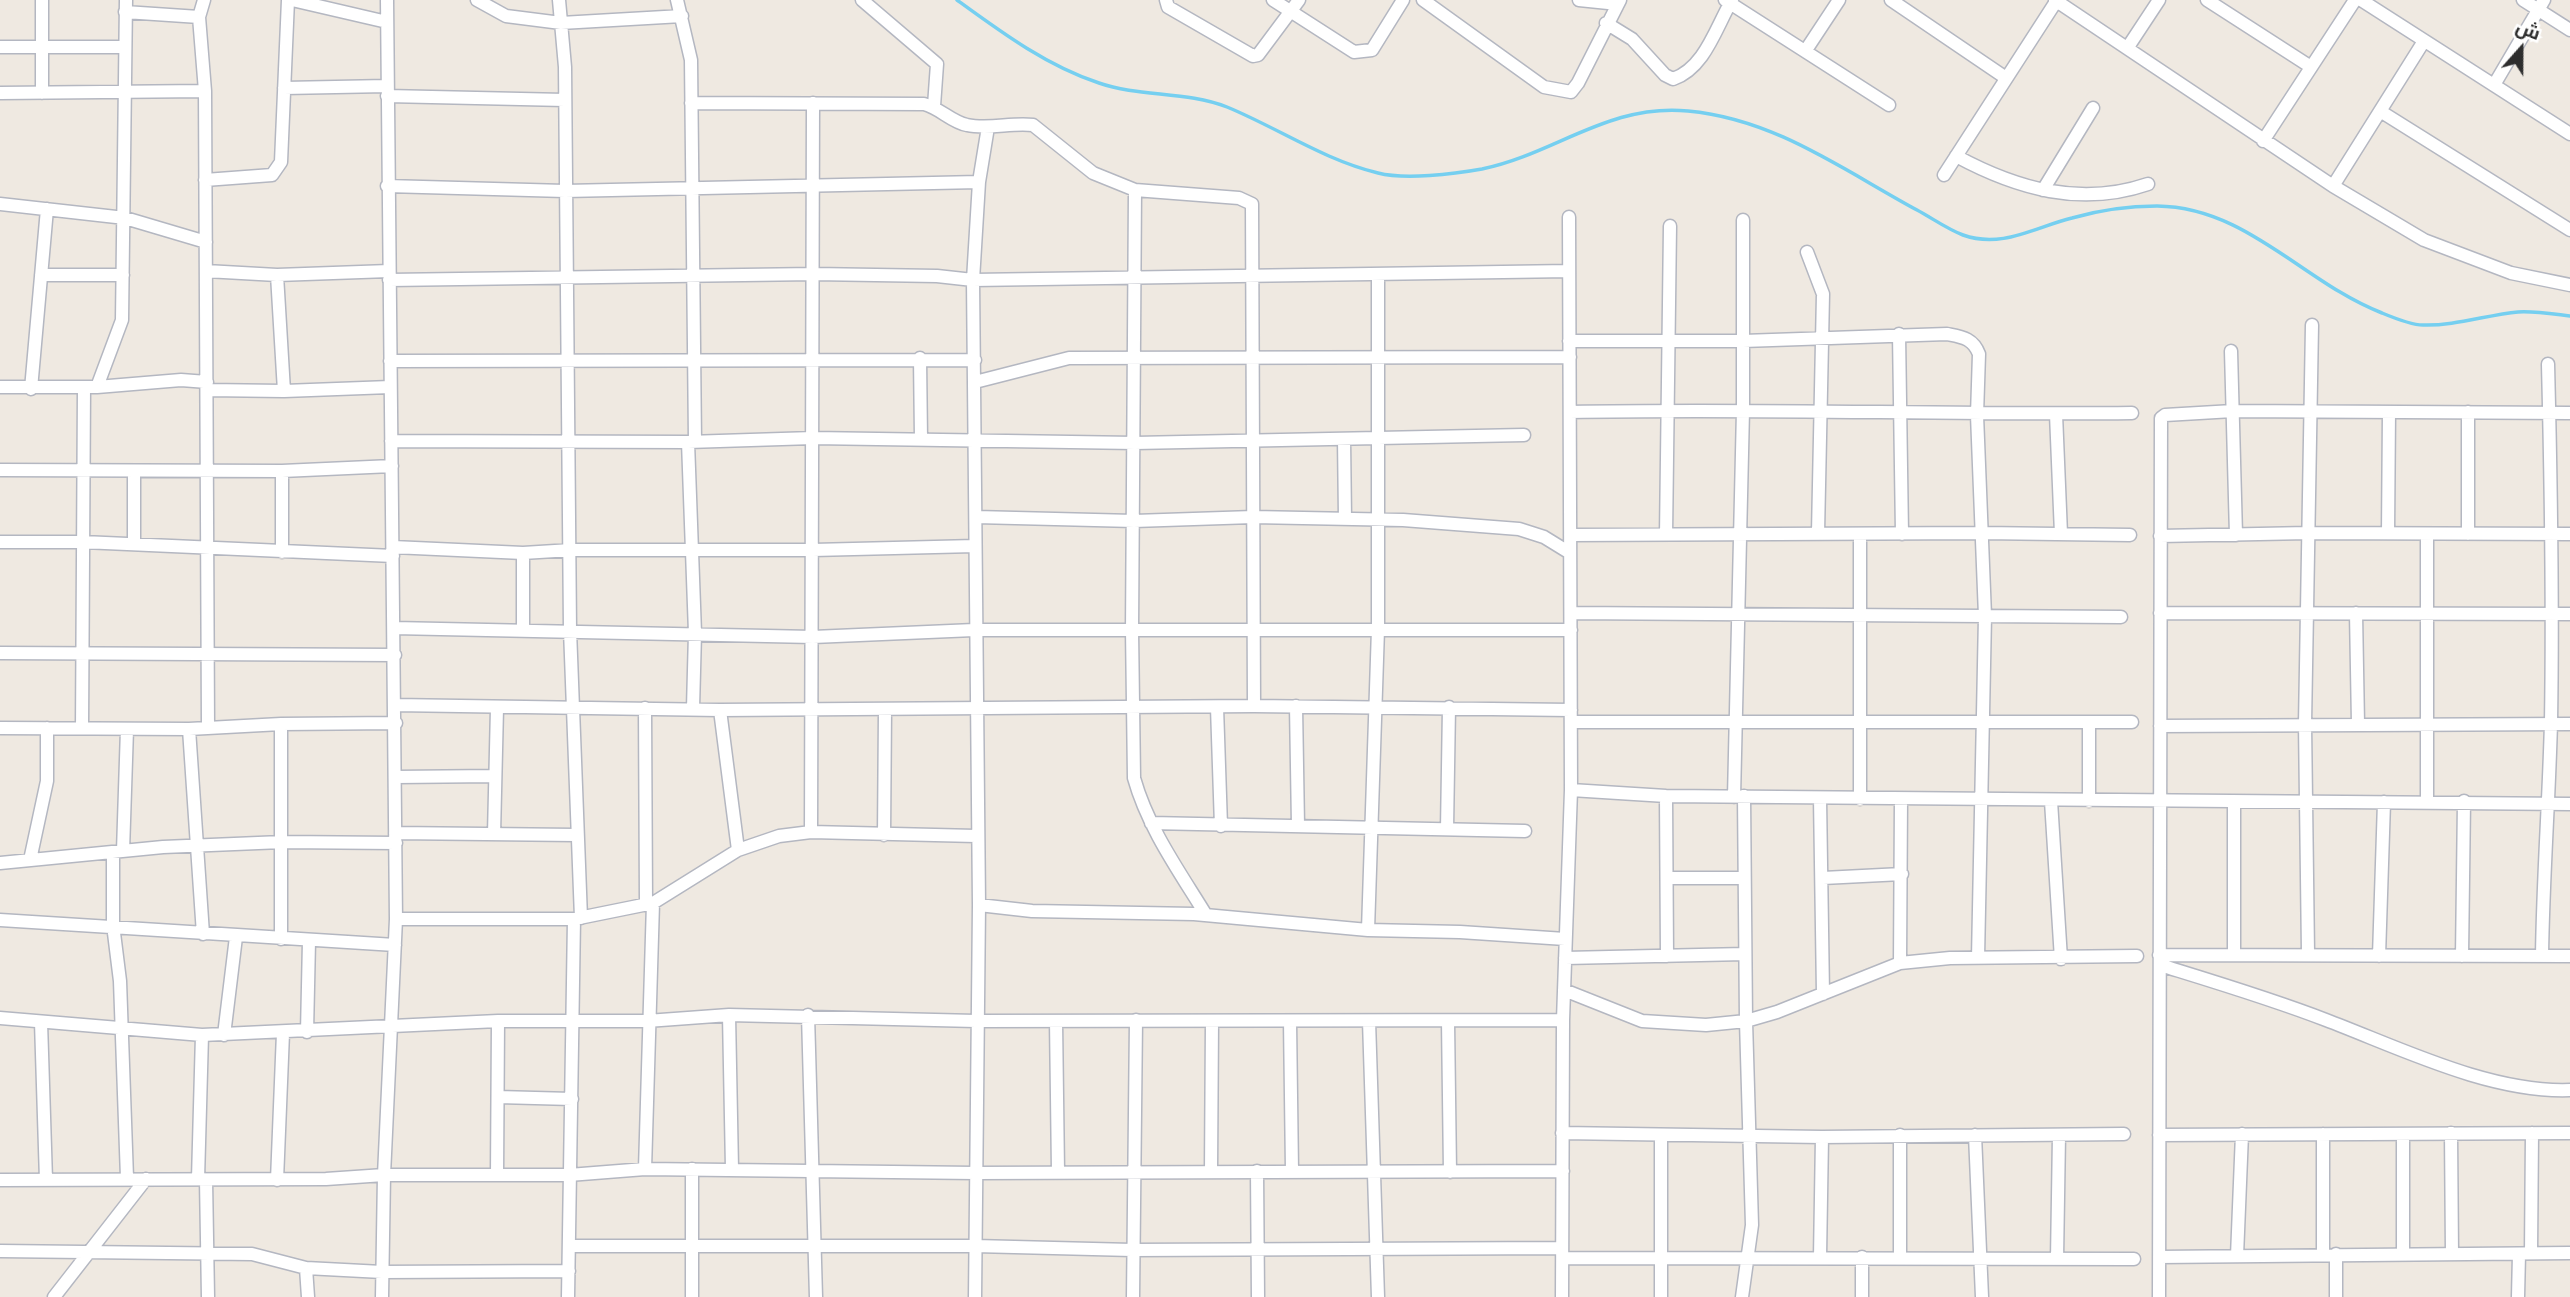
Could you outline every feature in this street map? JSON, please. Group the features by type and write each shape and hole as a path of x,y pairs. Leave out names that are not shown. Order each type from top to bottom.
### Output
{"street":[{"path":"42,0 42,93"},
{"path":"204,0 199,17 205,91 208,727"},
{"path":"205,180 272,175 278,169 281,162 290,0 387,22"},
{"path":"382,1297 384,1175 396,919 387,0"},
{"path":"477,0 506,16 561,23 682,16"},
{"path":"559,0 565,100 566,360 571,550 569,630 578,918 569,1175 568,1297"},
{"path":"677,0 691,60 694,360 691,549 695,633 693,708"},
{"path":"862,0 937,64 934,106"},
{"path":"1166,0 1168,7 1253,56 1258,55 1294,5"},
{"path":"1273,0 1294,5 1354,52 1365,53 1372,50 1403,0"},
{"path":"1423,0 1544,87 1560,92 1571,92 1578,83 1592,58 1606,23 1619,2 1580,0"},
{"path":"1806,50 1839,0"},
{"path":"1891,0 2006,78"},
{"path":"1944,175 2056,0 2263,141 2424,240 2511,273 2570,284"},
{"path":"2128,47 2159,0"},
{"path":"2207,0 2311,67"},
{"path":"2263,141 2355,0"},
{"path":"2361,0 2570,134"},
{"path":"2523,0 2541,5 2570,30"},
{"path":"1606,23 1632,39 1665,75 1673,79 1690,71 1705,51 1729,1 1889,105"},
{"path":"2494,85 2541,5"},
{"path":"82,728 80,652 85,470 91,387 122,320 125,6 199,17"},
{"path":"2333,186 2424,41"},
{"path":"0,47 124,47"},
{"path":"284,88 565,100"},
{"path":"0,93 205,91"},
{"path":"691,103 934,106 952,120 988,127 1033,125 1093,173 1135,190 1248,200 1252,204 1254,706"},
{"path":"811,832 814,710 813,103"},
{"path":"2043,190 2093,108"},
{"path":"2380,111 2570,230"},
{"path":"975,1297 979,905 974,629 976,517 973,280 979,182 988,127"},
{"path":"1956,156 1982,170 2067,195 2099,197 2148,184"},
{"path":"387,186 565,191 979,182"},
{"path":"1135,190 1132,630 1134,778 1151,823 1206,915"},
{"path":"0,204 125,218 206,242"},
{"path":"31,389 47,209"},
{"path":"1562,1297 1563,1020 1571,790 1569,217"},
{"path":"1742,1297 1750,1259 1752,1225 1744,878 1737,721 1743,220"},
{"path":"1666,535 1670,226"},
{"path":"1807,251 1823,294 1818,533"},
{"path":"206,271 277,275 565,279 814,274 937,276 973,280 1569,271"},
{"path":"41,275 123,275"},
{"path":"277,275 284,391"},
{"path":"1368,930 1378,629 1378,275"},
{"path":"2308,953 2305,724 2312,325"},
{"path":"1899,334 1902,534"},
{"path":"1569,341 1743,341 1947,334 1963,337 1976,346 1979,354 1977,415 1985,616 1978,958"},
{"path":"2231,351 2236,534"},
{"path":"975,382 1069,358 1570,357"},
{"path":"920,358 921,439"},
{"path":"390,360 975,360"},
{"path":"2542,956 2551,724 2553,534 2548,365"},
{"path":"0,387 91,387 159,380 284,391 390,387"},
{"path":"1570,412 1822,410 1977,415 2132,413"},
{"path":"2159,1297 2161,418 2165,415 2233,411 2570,413"},
{"path":"2388,533 2389,412"},
{"path":"2468,412 2468,534"},
{"path":"2056,414 2061,534"},
{"path":"391,441 692,442 813,438 1135,443 1524,435"},
{"path":"1344,439 1345,519"},
{"path":"0,470 282,471 392,466"},
{"path":"134,471 134,544"},
{"path":"282,471 282,552"},
{"path":"976,517 1134,521 1253,517 1378,519 1519,529 1544,537 1570,553"},
{"path":"2160,536 2308,533 2570,534"},
{"path":"1860,534 1860,799"},
{"path":"2427,534 2427,802"},
{"path":"1570,535 2130,535"},
{"path":"0,542 83,542 282,552 523,553 571,550 813,550 975,545"},
{"path":"523,553 523,629"},
{"path":"1571,613 2121,617"},
{"path":"2356,613 2358,724"},
{"path":"2160,614 2570,614"},
{"path":"394,628 813,637 974,629 1571,630"},
{"path":"0,653 395,655"},
{"path":"395,705 720,710 1376,706 1737,721 2132,722"},
{"path":"1296,706 1298,826"},
{"path":"1217,707 1221,826"},
{"path":"1447,829 1449,707"},
{"path":"494,834 497,708"},
{"path":"645,708 650,904 645,1169"},
{"path":"720,710 738,850"},
{"path":"884,835 886,710"},
{"path":"0,728 189,729 281,724 396,723"},
{"path":"2089,723 2089,801"},
{"path":"281,724 281,939"},
{"path":"2160,726 2570,724"},
{"path":"30,860 47,781 47,728"},
{"path":"127,729 113,925 120,981 127,1178"},
{"path":"189,729 202,934"},
{"path":"396,776 495,776"},
{"path":"1571,790 1666,796 1860,799 2234,803 2463,801 2570,804"},
{"path":"1666,796 1667,956"},
{"path":"1820,798 1822,994"},
{"path":"1900,963 1901,799"},
{"path":"2051,801 2060,959"},
{"path":"2462,956 2463,801"},
{"path":"2379,956 2384,802"},
{"path":"2234,803 2234,954"},
{"path":"1151,823 1525,831"},
{"path":"396,919 578,918 650,904 738,850 779,836 811,832 976,836"},
{"path":"0,863 163,847 195,848 494,834 576,835"},
{"path":"1822,878 1902,874"},
{"path":"1667,878 1744,878"},
{"path":"979,905 1032,911 1206,915 1368,930 1460,932 1565,939"},
{"path":"0,920 113,925 236,937 395,945"},
{"path":"224,1035 236,937"},
{"path":"307,1032 309,941"},
{"path":"2160,960 2234,954 2308,953 2379,956 2570,956"},
{"path":"1565,958 1745,954"},
{"path":"1564,990 1642,1021 1706,1025 1746,1021 1900,963 1950,958 2060,959 2137,956"},
{"path":"2160,960 2478,1075 2528,1087 2570,1090"},
{"path":"729,1014 732,1169"},
{"path":"0,1018 202,1035 498,1021 647,1021 729,1014 976,1021 1563,1020"},
{"path":"808,1015 816,1297"},
{"path":"1133,1297 1136,1020"},
{"path":"497,1175 498,1021"},
{"path":"1056,1021 1058,1172"},
{"path":"1211,1171 1212,1021"},
{"path":"1290,1021 1292,1171"},
{"path":"1368,1021 1371,1171 1378,1297"},
{"path":"1448,1021 1450,1172"},
{"path":"41,1022 46,1180"},
{"path":"277,1180 283,1033"},
{"path":"202,1035 202,1179 208,1297"},
{"path":"498,1097 572,1099"},
{"path":"1562,1133 1749,1133 1822,1137 2124,1133"},
{"path":"2451,1133 2452,1254"},
{"path":"2518,1297 2525,1253 2532,1133"},
{"path":"2159,1135 2570,1133"},
{"path":"2323,1134 2329,1255 2336,1297"},
{"path":"2403,1134 2403,1254"},
{"path":"1661,1135 1661,1297"},
{"path":"1900,1135 1900,1259"},
{"path":"1975,1135 1982,1297"},
{"path":"2057,1259 2059,1135"},
{"path":"2237,1256 2242,1135"},
{"path":"1820,1257 1822,1137"},
{"path":"0,1180 277,1180 384,1175 569,1175 645,1169 975,1173 1133,1170 1563,1171"},
{"path":"692,1169 692,1297"},
{"path":"1257,1171 1258,1297"},
{"path":"54,1297 146,1179"},
{"path":"569,1246 1374,1249 1661,1258 2134,1259"},
{"path":"0,1251 252,1254 306,1268 382,1272 569,1271"},
{"path":"2159,1256 2570,1253"},
{"path":"1862,1257 1862,1297"},
{"path":"306,1268 308,1297"}],"waterway":[{"path":"957,0 1025,47 1080,76 1114,87 1212,102 1246,115 1339,160 1378,173 1415,176 1482,169 1509,162 1607,122 1659,111 1688,111 1720,116 1779,135 1835,163 1951,230 1977,239 2005,238 2083,215 2114,209 2157,206 2189,210 2219,219 2247,232 2354,300 2408,323 2447,324 2518,312 2570,316"}]}
